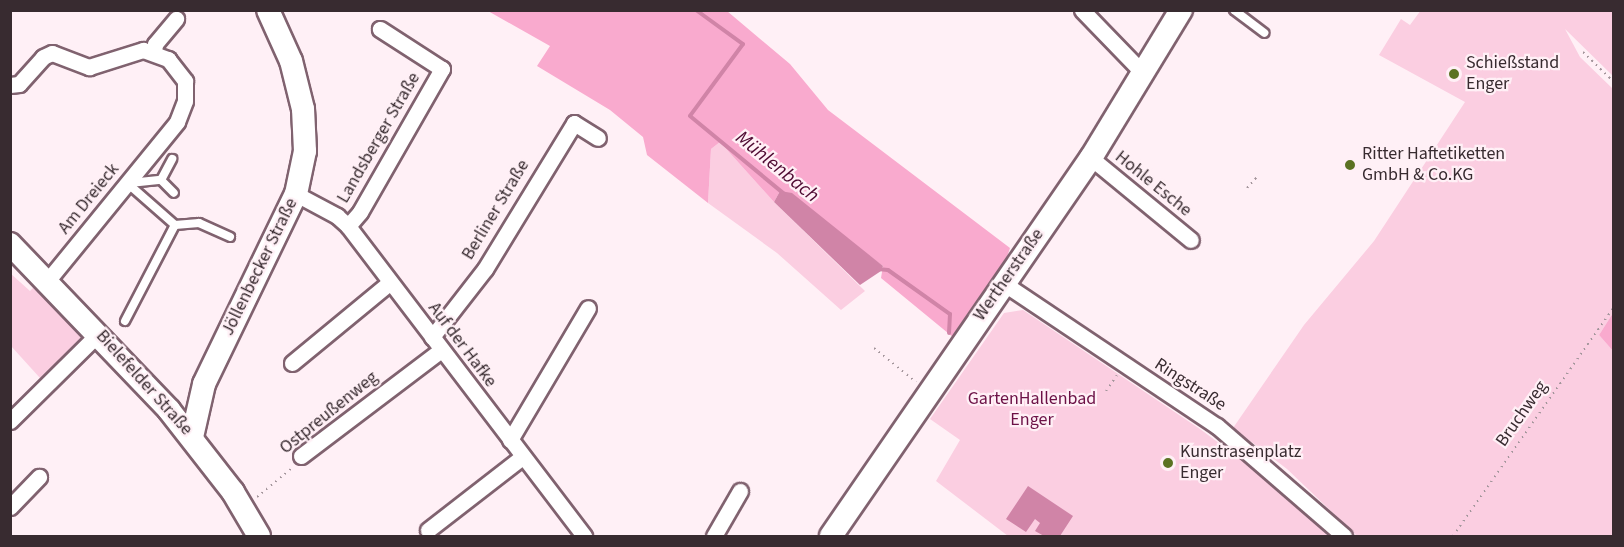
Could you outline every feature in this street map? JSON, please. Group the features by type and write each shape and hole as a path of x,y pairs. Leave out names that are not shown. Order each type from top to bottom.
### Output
{"main road":[{"name":"Jöllenbecker Straße","path":"192,438 204,384 301,196 305,152 303,109 291,61 268,10"},
{"name":"Wertherstraße","path":"831,537 1003,283 1091,158 1181,10"},
{"name":"Bielefelder Straße","path":"10,243 99,333 169,410 244,508 260,537"},
{"name":"Jöllenbecker Straße","path":"169,410 204,384"}],"street":[{"path":"1082,10 1144,74"},
{"path":"10,85 19,84 43,57 52,53 89,67 130,51 154,52 155,44 176,19"},
{"name":"Landsberger Straße","path":"348,226 360,212 442,69 380,29"},
{"name":"Am Dreieck","path":"48,280 177,122 185,101 185,81 178,68 154,52"},
{"name":"Berliner Straße","path":"432,337 485,269 574,123 598,138"},
{"name":"Hohle Esche","path":"1091,158 1191,240"},
{"name":"Auf der Hafke","path":"301,196 348,226 584,537"},
{"path":"292,363 389,283"},
{"name":"Ringstraße","path":"1003,283 1217,426 1344,537"},
{"path":"510,440 588,308"},
{"path":"10,420 99,333"},
{"name":"Ostpreußenweg","path":"302,456 441,350"},
{"path":"428,530 522,457"},
{"path":"10,507 39,477"},
{"path":"714,537 740,491"}],"lane":[{"path":"1234,10 1264,33"},
{"path":"161,180 172,159"},
{"path":"127,183 161,180"},
{"path":"161,180 174,193"},
{"path":"127,183 175,225 199,223 230,237"},
{"path":"125,321 175,225"}],"path":[{"path":"1583,52 1614,82"},
{"path":"1248,188 1257,177"},
{"name":"Bruchweg","path":"1453,537 1614,307"},
{"path":"874,348 929,391"},
{"path":"1106,391 1114,380"},
{"name":"Ostpreußenweg","path":"244,508 302,456"}],"green space":[{"path":"1421,10 1613,11 1613,76 1565,29 1580,57 1613,89 1613,313 1599,335 1613,351 1613,536 1357,536 1287,469 1233,428 1304,325 1374,241 1465,102 1379,55 1401,19 1410,25"},
{"path":"720,142 774,202 865,291 841,310 777,253 708,203 711,149"},
{"path":"10,273 30,291 34,287 84,336 40,378 11,346"},
{"name":"GartenHallenbad Enger","path":"1023,310 1200,429 1274,484 1328,536 1008,536 936,481 960,440 930,419 1004,313"}],"shaded area":[{"path":"488,11 727,11 790,64 828,110 1010,248 1003,269 954,338 881,278 883,266 780,191 774,202 720,142 711,149 708,203 647,155 643,137 610,110 537,66 550,46"},
{"path":"780,191 792,193 883,266 881,271 860,285 774,202"},
{"path":"1614,313 1613,351 1599,335"},
{"path":"1028,486 1073,516 1060,536 1044,536 1035,531 1040,523 1035,519 1026,532 1006,519"}],"waterway":[{"name":"Mühlenbach","path":"696,10 743,44 690,116 783,193"},
{"name":"Mühlenbach","path":"878,269 888,270 950,314 949,333"}],"place":[{"name":"Schießstand Enger","path":"1454,74"},
{"name":"Ritter Haftetiketten GmbH & Co.KG","path":"1350,165"},
{"name":"Kunstrasenplatz Enger","path":"1168,463"}]}
